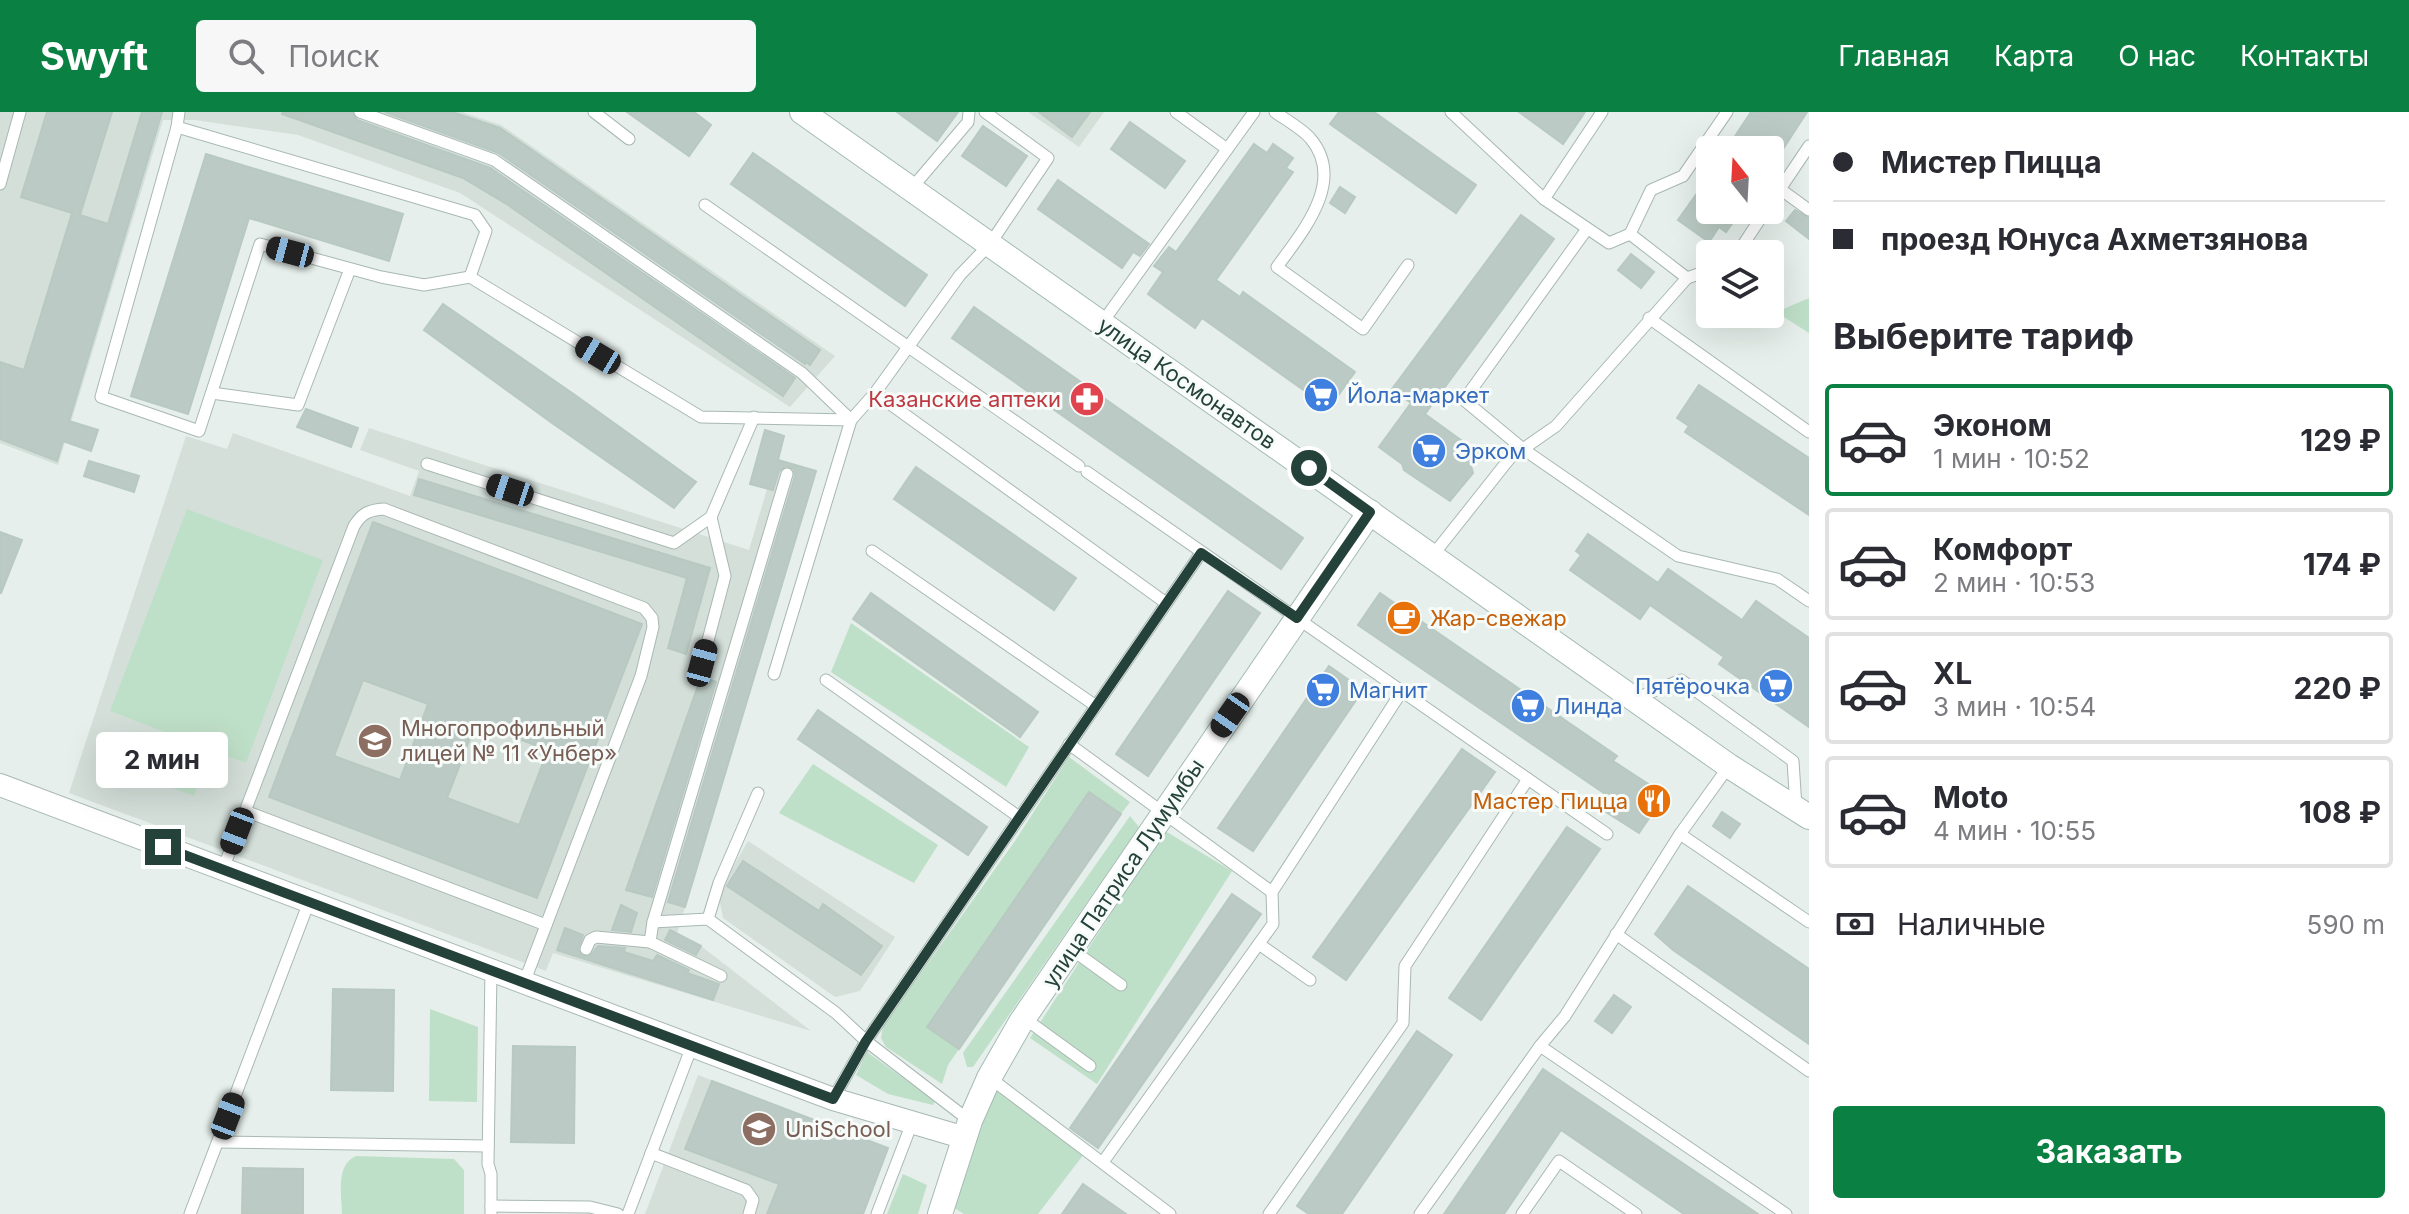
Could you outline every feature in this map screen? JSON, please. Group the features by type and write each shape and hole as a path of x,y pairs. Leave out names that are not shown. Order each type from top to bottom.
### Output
{"street":[{"name":"улица Космонавтов","path":"811,114 911,189 1633,699 1729,766 1803,812"},
{"name":"улица Патриса Лумумбы","path":"944,1212 967,1130 989,1078 1023,1018 1370,512"},
{"path":"0,785 833,1099 912,1123 967,1130"}],"lane":[{"path":"0,184 20,112"},
{"path":"179,112 101,397 199,431 260,244 350,269 424,285 470,277 701,417 851,420"},
{"path":"360,112 494,160 802,373 851,420"},
{"path":"594,112 629,139"},
{"path":"911,189 968,122 969,112"},
{"path":"774,674 851,420 875,393 960,275 990,244 1048,158 985,112"},
{"path":"1176,112 1227,149"},
{"path":"1102,323 1254,112"},
{"path":"1275,112 1309,137 1322,157 1324,182 1313,216 1277,267 1363,329 1408,265"},
{"path":"1451,112 1544,199 1609,243 1630,234 1651,190 1683,176 1727,112"},
{"path":"1544,199 1602,112"},
{"path":"177,127 475,215 486,231 470,277"},
{"path":"1784,183 1809,146"},
{"path":"1784,192 1809,210"},
{"path":"705,205 1607,834"},
{"path":"1587,229 1464,400 1523,449 1678,556 1777,579 1809,601"},
{"path":"1630,234 1687,278"},
{"path":"212,393 298,405 350,269"},
{"path":"1433,555 1510,458 1556,426 1649,318 1687,278 1696,275"},
{"path":"1649,318 1809,432"},
{"path":"875,393 1166,603"},
{"path":"427,464 674,543 711,517 754,417"},
{"path":"650,942 653,922 787,474"},
{"path":"223,869 354,526 360,516 369,510 384,509 644,608 652,618 653,627 643,668 524,983"},
{"path":"702,663 725,576 711,517"},
{"path":"872,551 1096,706"},
{"path":"833,1099 866,1041 1201,553"},
{"path":"826,680 1019,817"},
{"path":"1633,699 1681,680 1793,761 1803,812"},
{"path":"1103,1162 1273,924 1272,892 1402,691"},
{"path":"1069,744 1272,892"},
{"path":"1420,1214 1540,1046 1565,1016 1680,834 1729,766"},
{"path":"1269,1214 1403,1023 1405,966 1528,779"},
{"path":"708,919 719,883 758,793"},
{"path":"245,811 546,925"},
{"path":"1680,834 1809,922"},
{"path":"190,1214 309,902"},
{"path":"653,922 708,919 836,1013 967,1130"},
{"path":"1616,934 1809,1071"},
{"path":"586,949 590,940 596,937 650,942 721,976"},
{"path":"1259,944 1310,980"},
{"path":"1071,949 1121,985"},
{"path":"491,970 488,1146 491,1210 597,1208 618,1214"},
{"path":"1023,1018 1090,1066"},
{"path":"628,1214 692,1046"},
{"path":"1540,1046 1786,1214"},
{"path":"989,1078 1170,1214"},
{"path":"877,1214 912,1123"},
{"path":"218,1142 488,1146"},
{"path":"651,1153 746,1190 753,1200 749,1214"},
{"path":"1522,1214 1559,1161 1636,1214"}],"shaded area":[{"path":"0,112 462,112 501,125 835,356 790,407 460,193 298,135 195,120 163,120 58,465 0,443"},
{"path":"1028,112 1104,112 1079,147"},
{"name":"Многопрофильный лицей № 11 «Унбер»","path":"369,428 749,550 767,489 750,484 765,430 784,436 777,463 816,471 677,934 701,946 811,1031 553,953 546,971 69,793 186,436 227,449 233,433 410,496 419,471 360,450"},
{"path":"748,841 895,937 860,991 835,997 723,918 718,893"},
{"name":"UniSchool","path":"698,1075 888,1148 863,1214 645,1214"}],"green space":[{"path":"1809,298 1809,333 1784,317 1784,309"},
{"path":"187,509 323,560 246,763 110,711"},
{"path":"851,623 1029,747 1006,787 831,672"},
{"path":"138,731 208,758 194,796 123,769"},
{"path":"1069,757 1130,802 1121,814 1089,793 927,1026 959,1049 948,1065 942,1084 886,1047 881,1038 883,1026 1015,841"},
{"path":"813,764 938,845 914,883 779,813"},
{"path":"1130,816 1139,827 973,1067 967,1067 963,1053"},
{"path":"1165,831 1232,871 1097,1084 1030,1038"},
{"path":"430,1009 478,1027 477,1102 429,1101"},
{"path":"867,1052 935,1101 933,1105 888,1094 856,1075"},
{"path":"992,1087 1084,1154 1038,1214 964,1214 951,1206"},
{"path":"356,1156 454,1159 464,1170 464,1214 342,1214 342,1173 349,1160"},
{"path":"903,1174 927,1185 918,1214 887,1214"}],"building":[{"path":"47,112 112,112 80,215 108,224 142,112 162,112 69,421 98,430 91,451 63,441 57,461 0,439 0,362 24,370 72,213 21,197"},
{"path":"283,112 352,112 357,120 490,168 795,378 783,396 508,205 463,178"},
{"path":"385,112 452,112 500,128 820,350 810,365 805,364 499,153"},
{"path":"627,112 694,112 711,125 689,156"},
{"path":"897,112 958,112 937,141"},
{"path":"1039,112 1090,112 1072,137"},
{"path":"1339,112 1374,112 1476,185 1456,213 1330,124"},
{"path":"1519,112 1585,112 1563,144"},
{"path":"1751,112 1807,112 1784,147 1784,136 1735,136"},
{"path":"1130,122 1185,161 1165,188 1111,149"},
{"path":"983,126 1027,156 1006,186 962,156"},
{"path":"1254,144 1267,153 1273,144 1293,158 1286,168 1293,172 1216,280 1240,297 1243,292 1355,372 1329,408 1202,318 1195,328 1148,294 1163,272 1154,266 1169,247 1176,252"},
{"path":"753,153 927,275 905,306 731,184"},
{"path":"206,154 403,214 389,261 249,218 188,414 131,396"},
{"path":"1058,180 1149,244 1140,256 1133,252 1122,268 1038,209"},
{"path":"1340,187 1355,197 1345,213 1330,203"},
{"path":"1696,195 1696,224 1732,224 1726,232 1719,227 1710,240 1706,240 1678,220"},
{"path":"1795,210 1809,218 1809,239 1786,221"},
{"path":"1521,215 1554,239 1425,414 1480,454 1471,466 1473,473 1450,501 1404,470 1402,464 1379,447 1411,403 1392,389"},
{"path":"1631,254 1654,272 1641,288 1618,270"},
{"path":"443,304 696,482 674,508 552,423 424,330"},
{"path":"974,307 1303,538 1281,569 952,338"},
{"path":"1699,385 1809,458 1809,515 1685,432 1689,426 1677,418"},
{"path":"306,409 358,428 351,447 297,427"},
{"path":"765,430 784,436 778,460 816,471 685,907 668,902 795,476 794,469 786,466 779,471 773,490 750,484"},
{"path":"89,461 139,476 134,492 84,476"},
{"path":"916,467 1076,578 1054,610 894,499"},
{"path":"419,479 710,568 686,654 668,648 687,578 414,495"},
{"path":"373,522 642,624 537,898 269,797","holes":["363,680 428,704 400,780 334,756","476,723 548,750 519,825 447,798"]},
{"path":"0,532 22,540 1,593 0,593"},
{"path":"1588,534 1658,583 1668,569 1742,620 1756,601 1809,638 1809,727 1719,664 1724,657 1650,605 1640,619 1570,570 1581,555 1576,551"},
{"path":"1228,591 1260,613 1148,776 1116,754"},
{"path":"871,593 1038,712 1020,737 853,619"},
{"path":"1380,593 1617,756 1613,761 1665,795 1639,833 1606,812 1614,800 1358,625"},
{"path":"1329,666 1363,690 1253,851 1218,828"},
{"path":"701,677 716,682 652,897 626,890"},
{"path":"818,710 987,827 968,855 798,739"},
{"path":"1462,749 1495,772 1346,980 1313,957"},
{"path":"1089,792 1121,814 959,1049 927,1027"},
{"path":"1722,812 1740,824 1730,838 1713,826"},
{"path":"1567,827 1600,849 1481,1020 1449,998"},
{"path":"743,861 819,911 823,904 882,946 861,975 727,886"},
{"path":"1688,886 1809,969 1809,1044 1673,950 1655,934"},
{"path":"1232,894 1261,914 1098,1148 1070,1128"},
{"path":"621,905 637,913 631,932 612,930"},
{"path":"565,928 583,935 578,949 582,956 590,956 598,946 625,948 624,952 653,961 657,955 689,970 687,973 719,984 713,1000 557,950"},
{"path":"670,930 701,946 696,955 665,940"},
{"path":"333,989 394,990 393,1091 331,1090"},
{"path":"1614,995 1631,1007 1612,1033 1595,1021"},
{"path":"1417,1031 1452,1055 1342,1214 1309,1214 1297,1206"},
{"path":"513,1046 575,1047 574,1143 511,1142"},
{"path":"1543,1069 1758,1214 1684,1214 1561,1130 1504,1214 1444,1214"},
{"name":"UniSchool","path":"712,1081 888,1148 863,1214 767,1214 779,1184 685,1149"},
{"path":"243,1168 303,1169 303,1214 242,1214"},
{"path":"1083,1184 1126,1214 1062,1214"}],"place":[{"name":"Йола-маркет","path":"1321,395"},
{"name":"Казанские аптеки","path":"1087,399"},
{"name":"Эрком","path":"1429,451"},
{"name":"Жар-свежар","path":"1404,618"},
{"name":"Пятёрочка","path":"1776,686"},
{"name":"Магнит","path":"1323,690"},
{"name":"Линда","path":"1528,706"},
{"name":"Многопрофильный лицей № 11 «Унбер»","path":"375,741"},
{"name":"Мастер Пицца","path":"1654,801"},
{"name":"UniSchool","path":"759,1129"}],"route":[{"path":"163,847 833,1099 866,1041 1201,553 1297,618 1370,512 1309,468"}]}
